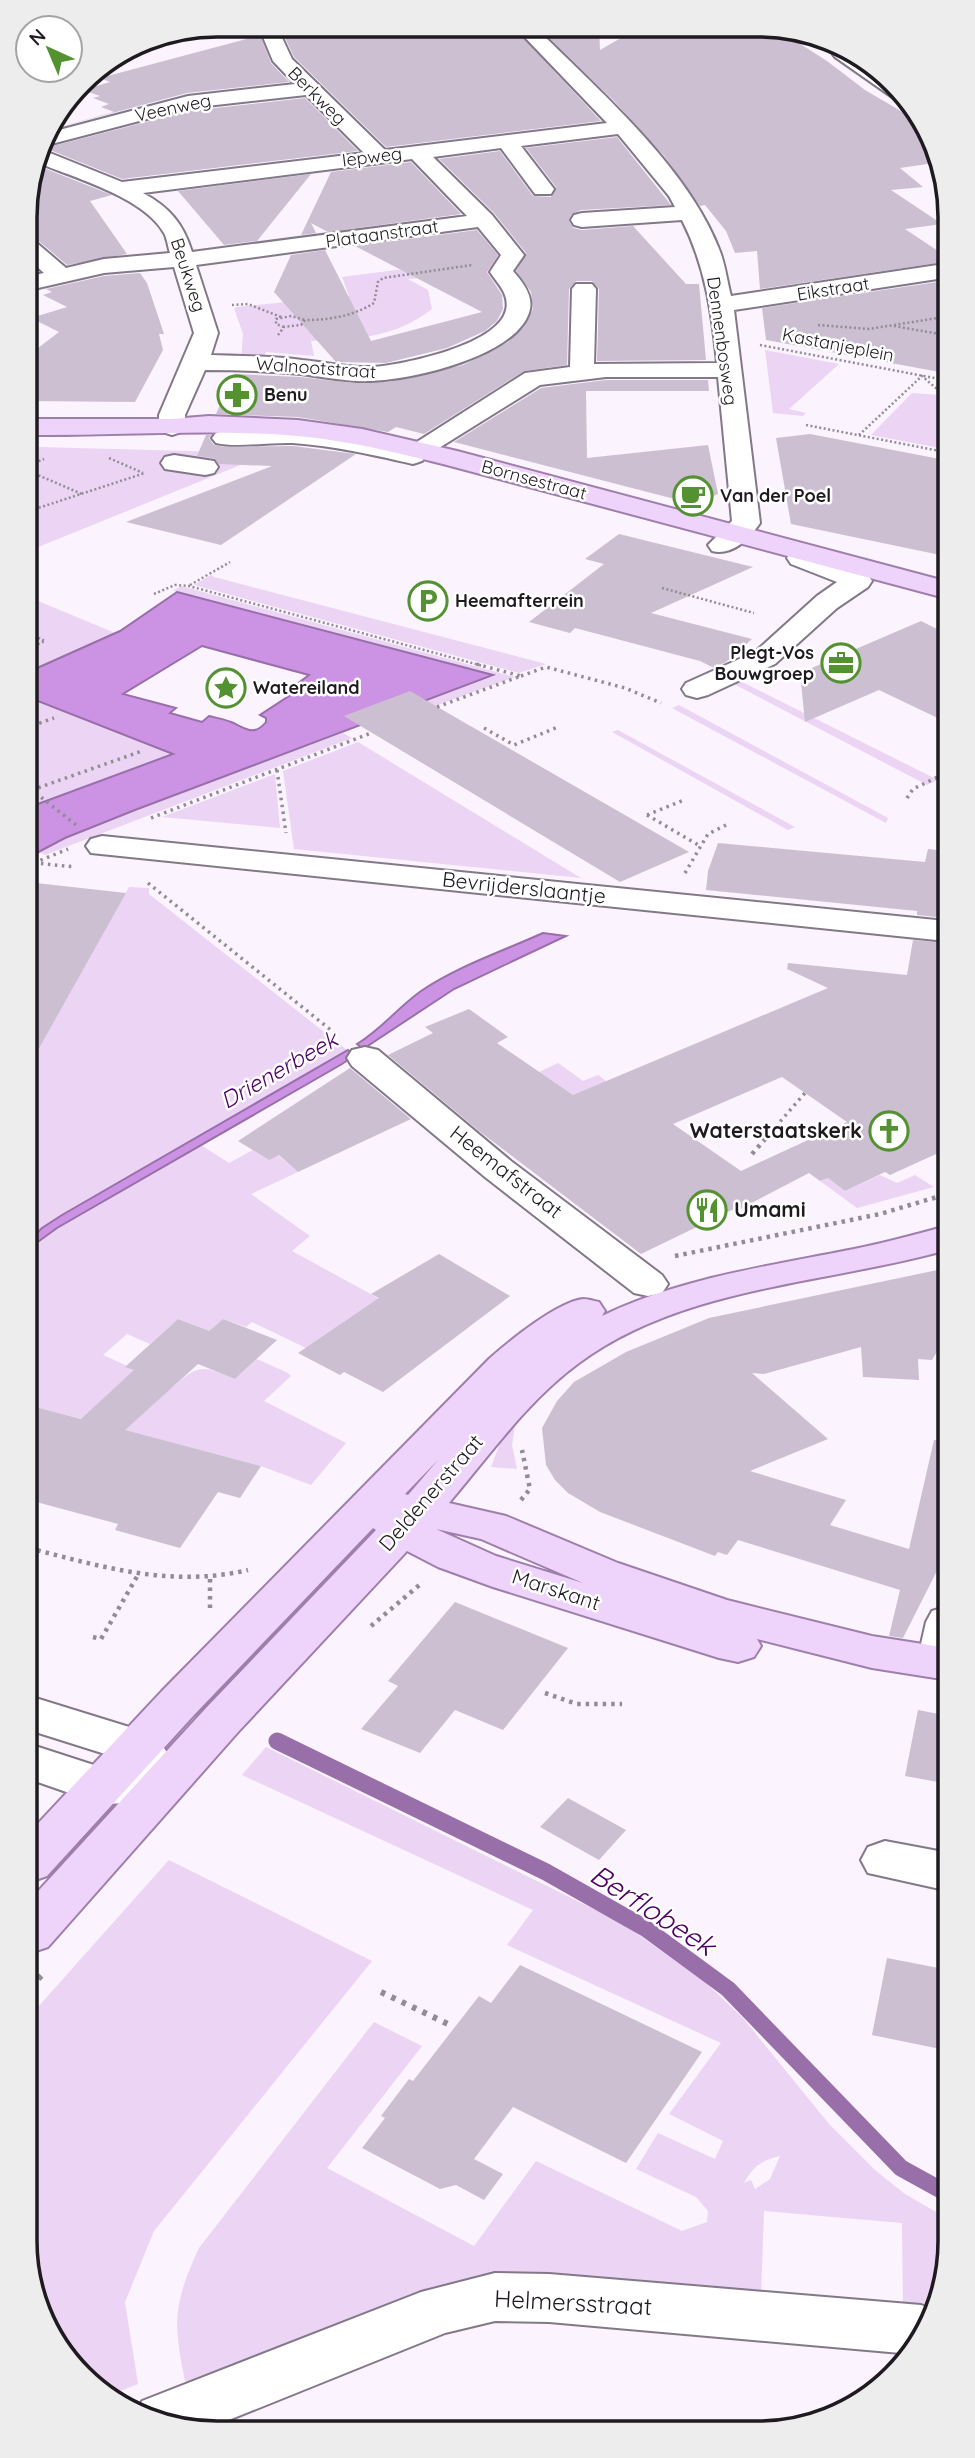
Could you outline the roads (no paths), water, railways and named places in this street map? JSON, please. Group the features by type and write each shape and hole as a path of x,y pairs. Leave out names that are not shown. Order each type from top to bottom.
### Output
{"main road":[{"name":"Bornsestraat","path":"37,427 209,424 298,428 362,437 420,450 729,538 858,581 938,603"},
{"name":"Bornsestraat","path":"172,426 225,438 398,460 889,573 938,588"},
{"name":"Deldenerstraat","path":"398,1515 503,1368 529,1345 572,1318 648,1284 727,1263 851,1239 938,1215"},
{"name":"Deldenerstraat","path":"37,1923 151,1765 398,1515 463,1457 528,1383 557,1358 628,1319 663,1305 722,1288 864,1260 938,1240"},
{"name":"Marskant","path":"463,1457 465,1496 469,1507 491,1526"},
{"name":"Marskant","path":"398,1515 491,1526 601,1574 719,1614 872,1652"},
{"name":"Marskant","path":"398,1515 454,1556 727,1644 806,1657 938,1649"},
{"path":"37,1855 100,1786"}],"street":[{"name":"Berkweg","path":"273,37 282,61 380,157"},
{"name":"Dennenbosweg","path":"534,37 623,127 679,194 708,249 727,342 746,523 729,538"},
{"name":"Veenweg","path":"55,138 188,102 308,89"},
{"name":"Iepweg","path":"120,189 623,127"},
{"path":"506,141 543,189"},
{"name":"Plataanstraat","path":"416,152 484,220"},
{"name":"Beukweg","path":"47,159 120,189 149,205 174,230 206,333 172,415 172,426"},
{"path":"582,220 690,213"},
{"name":"Plataanstraat","path":"37,281 104,266 184,259 484,220"},
{"name":"Walnootstraat","path":"199,354 373,374 404,370 463,354 499,334 518,312 514,290 501,272 513,255 484,220"},
{"path":"37,252 47,265 60,274"},
{"name":"Eikstraat","path":"721,303 743,303 938,272"},
{"path":"582,372 584,289"},
{"path":"420,450 534,378 582,372 729,370"},
{"path":"174,463 205,467"},
{"name":"Bornsestraat","path":"729,538 801,558 889,573"},
{"name":"Bornsestraat","path":"801,558 858,581"},
{"path":"697,689 765,658 827,602 858,581"},
{"name":"Bevrijderslaantje","path":"94,839 290,865 938,930"},
{"name":"Heemafstraat","path":"352,1047 498,1168 648,1284"},
{"path":"37,1716 151,1765"},
{"path":"37,1764 100,1786 151,1765"},
{"path":"886,1860 938,1870"},
{"name":"Helmersstraat","path":"173,2416 407,2321 468,2301 495,2297 549,2298 915,2329"}],"waterway":[{"name":"Berflobeek","path":"277,1741 546,1872 645,1928 728,1989 901,2168 938,2188"}],"place":[{"name":"Benu","path":"237,395"},
{"name":"Van der Poel","path":"693,496"},
{"name":"Heemafterrein","path":"428,601"},
{"name":"Plegt-Vos Bouwgroep","path":"841,663"},
{"name":"Watereiland","path":"226,688"},
{"name":"Waterstaatskerk","path":"889,1131"},
{"name":"Umami","path":"707,1210"}],"water label":[{"name":"Drienerbeek","path":"279,1070"}]}
